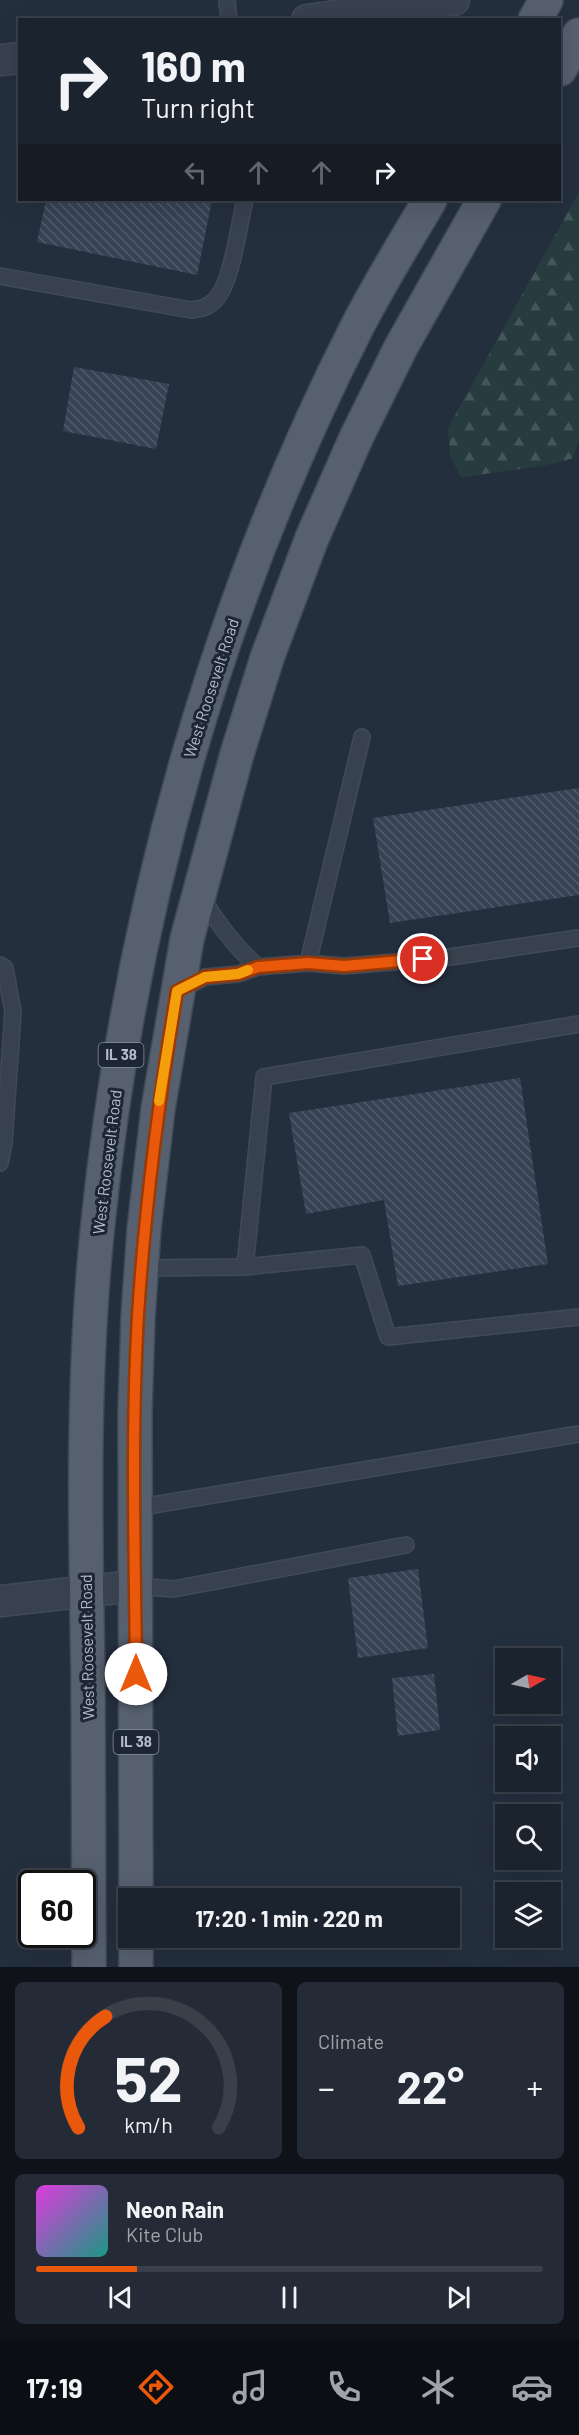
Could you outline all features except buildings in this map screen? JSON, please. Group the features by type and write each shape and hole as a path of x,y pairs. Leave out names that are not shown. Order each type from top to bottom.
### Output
{"main road":[{"path":"536,18 546,0"},
{"path":"561,67 579,35"},
{"name":"West Roosevelt Road","path":"89,1967 85,1414 98,1223 128,1007 165,840 206,700 270,521 357,327 429,201"},
{"name":"IL 38","path":"136,1888 135,1411 142,1268 158,1109 187,939 237,754 267,658 312,538 356,438 401,347 483,201"},
{"path":"136,1948 136,1967"}],"street":[{"path":"326,18 454,0"},
{"path":"0,60 18,58"},
{"path":"0,1601 135,1586"}],"lane":[{"path":"227,0 229,18"},
{"path":"0,276 191,310 203,309 216,299 226,284 245,201"},
{"path":"308,963 362,736"},
{"path":"200,894 218,923 241,952 258,967"},
{"path":"177,991 205,977 238,974 258,967 308,963 344,966 443,958 579,938"},
{"path":"0,965 5,968 12,1012 4,1143 0,1163"},
{"path":"245,1267 264,1077 579,1024"},
{"path":"142,1268 245,1267 362,1255 388,1337 579,1317"},
{"path":"135,1508 579,1434"},
{"path":"135,1586 174,1589 406,1545"}],"green space":[{"path":"579,192 579,439 573,458 546,465 461,478 450,455 448,428"}],"slow traffic":[{"path":"159,1101 177,991 205,977 238,974 248,970"}],"route":[{"path":"136,1674 135,1411 138,1317 144,1229 158,1109 177,991 205,977 238,974 258,967 308,963 344,966 423,959"}]}
